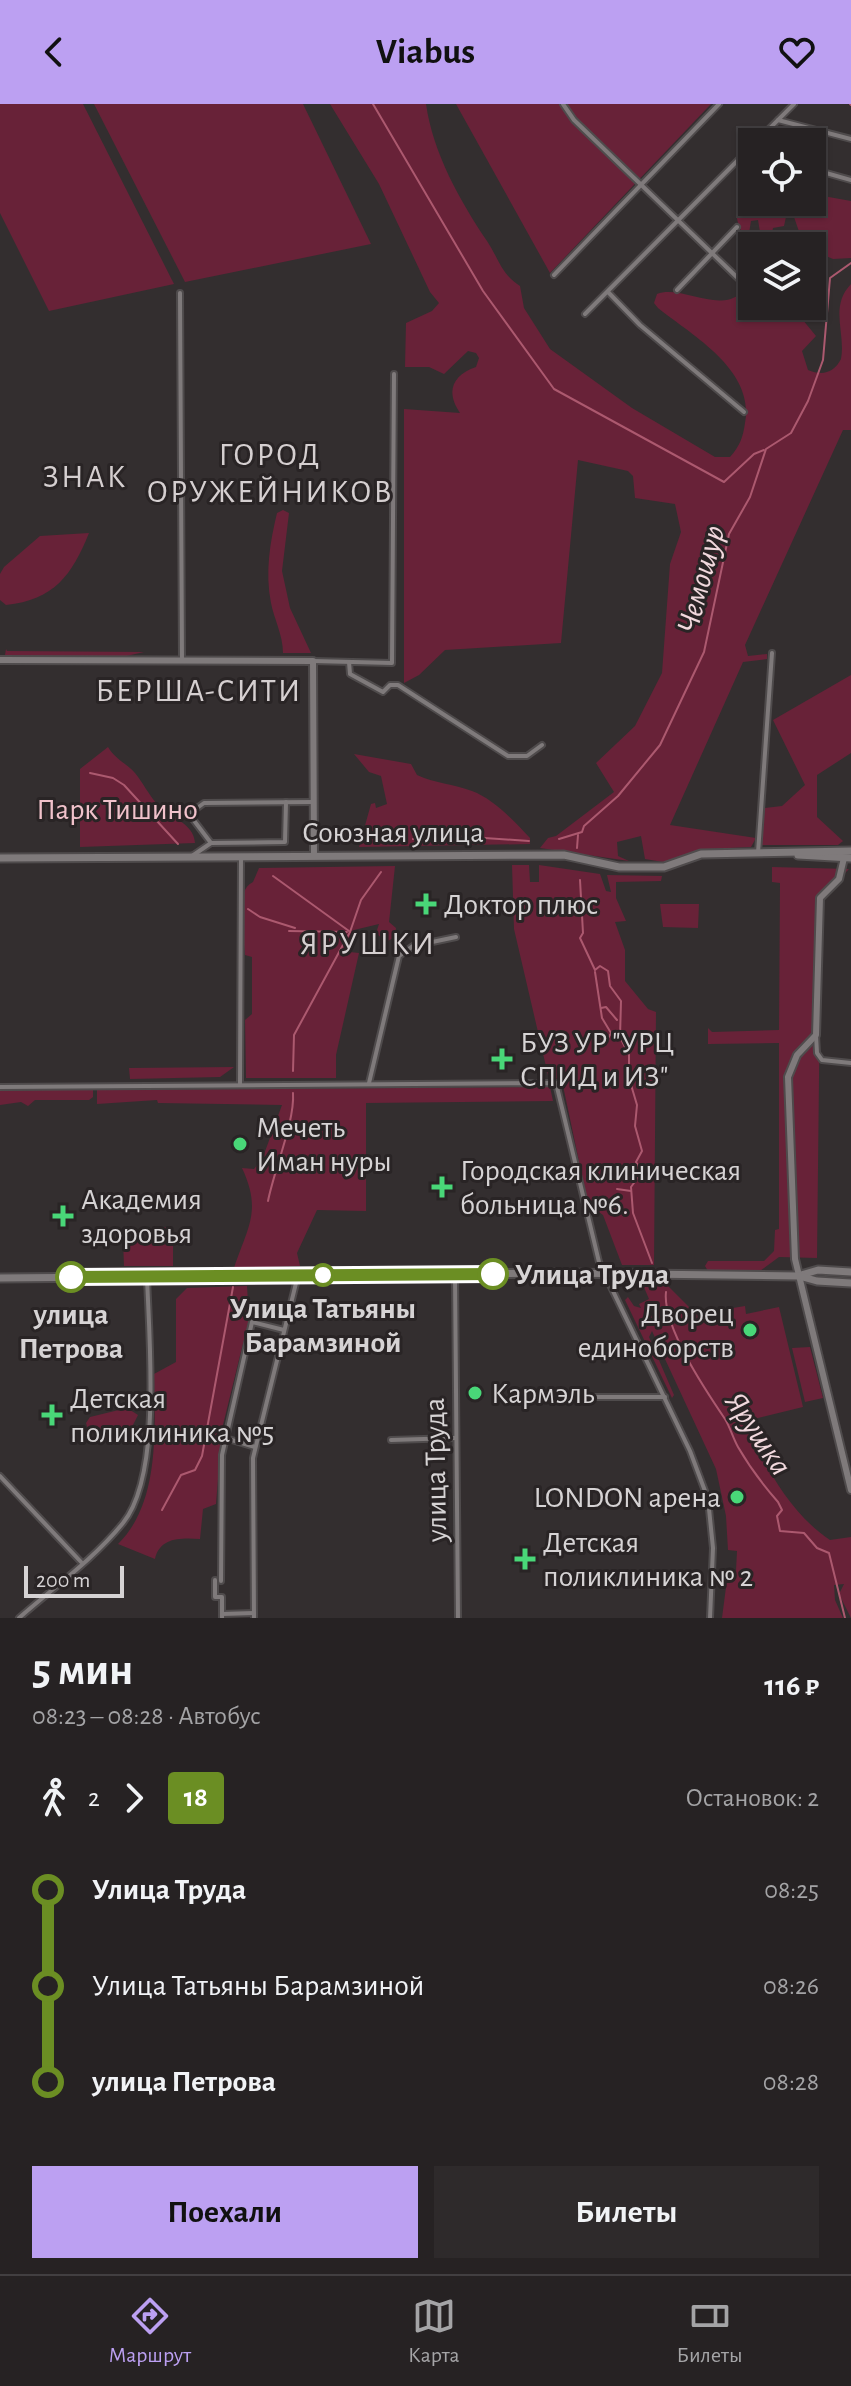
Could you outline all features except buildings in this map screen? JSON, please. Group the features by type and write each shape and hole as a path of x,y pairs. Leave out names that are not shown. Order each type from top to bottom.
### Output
{"main road":[{"name":"Союзная улица","path":"0,858 564,855 619,867 664,867 701,854 851,851"},
{"name":"Союзная улица","path":"800,853 848,858"},
{"path":"799,1276 818,1270 851,1272"},
{"path":"0,1278 605,1273 799,1276 817,1281 851,1283"}],"street":[{"path":"563,104 574,120 738,278"},
{"path":"554,275 719,104"},
{"path":"770,128 794,104"},
{"path":"778,120 851,139"},
{"path":"585,314 738,161"},
{"path":"826,173 851,180"},
{"path":"677,290 737,227"},
{"path":"608,292 640,325 744,412"},
{"path":"180,293 182,661"},
{"path":"0,660 392,663 394,374"},
{"path":"758,853 772,653"},
{"path":"313,661 314,856"},
{"path":"349,662 350,674 376,690 383,692 390,685 398,685 508,756 527,756 542,745"},
{"path":"188,858 211,843 285,842 286,802"},
{"path":"211,843 189,814 204,803 314,802"},
{"path":"240,1084 241,857"},
{"path":"848,858 839,879 820,898 816,1035 817,1053 823,1061 851,1063"},
{"path":"369,1083 399,956 413,946 456,937"},
{"path":"816,1035 797,1055 788,1075 795,1259 851,1490"},
{"path":"0,1087 556,1083 599,1262 665,1397 708,1499 713,1548 710,1618"},
{"path":"589,1273 599,1262"},
{"name":"улица Труда","path":"455,1274 458,1618"},
{"path":"284,1330 252,1322 225,1438 215,1597 222,1597 222,1616 254,1616 255,1447 298,1275"},
{"path":"19,1618 125,1521 140,1492 148,1439 147,1277"},
{"path":"568,1397 665,1397"},
{"path":"225,1438 255,1447"},
{"path":"391,1440 457,1438"},
{"path":"0,1476 82,1563"}],"green space":[{"path":"0,104 83,104 174,284 49,311 0,213"},
{"path":"94,104 303,104 371,244 185,282"},
{"path":"330,104 426,104 449,176 504,271 520,286 524,308 550,349 632,408 715,457 730,457 742,437 746,404 741,387 718,356 658,308 654,303 657,294 669,292 721,301 738,294 738,320 803,320 816,336 802,351 808,370 823,373 835,367 841,359 839,311 844,293 851,284 851,430 843,430 745,645 748,656 767,654 767,659 743,662 670,825 756,838 751,847 709,849 663,862 645,859 641,836 617,842 618,856 629,861 540,848 548,838 556,836 614,792 596,763 635,726 662,673 670,564 681,532 675,504 635,498 633,476 628,471 578,460 561,643 445,650 419,675 404,683 404,409 460,413 453,398 454,385 462,374 476,367 479,358 476,353 468,351 444,374 429,367 405,367 406,323 432,311 439,303 430,292 379,184"},
{"path":"456,104 711,104 550,273"},
{"path":"826,197 851,201 851,258 833,259 826,256 826,232 799,232 794,217 826,216"},
{"path":"738,198 738,216 785,216 784,226 773,228 772,232 760,232 758,220 751,221 749,232 742,232 737,218"},
{"path":"283,510 289,513 282,571 290,608 311,653 283,653 271,603 268,580 270,546 277,513"},
{"path":"89,533 68,573 49,591 23,602 6,605 0,600 0,574 4,567 40,536"},
{"path":"6,649 144,652 122,657 21,656 5,655"},
{"path":"851,675 851,753 817,775 817,817 843,841 838,845 760,845 765,808 782,806 805,785 773,720"},
{"name":"Парк Тишино","path":"108,747 135,773 157,804 190,830 195,843 80,847 80,769"},
{"path":"354,754 411,764 417,775 480,795 511,818 530,838 530,844 359,847 371,804 375,803 376,808 387,804 381,776 369,772"},
{"path":"512,865 529,865 530,882 539,882 539,865 600,874 606,891 611,892 607,875 662,876 661,881 616,882 616,898 626,921 615,922 625,950 625,981 648,1009 656,1012 654,1265 622,1265 603,1215 588,1204 562,1081 548,1075 514,929"},
{"path":"395,866 389,922 396,928 395,937 386,942 376,933 379,924 354,930 350,952 359,953 336,1055 336,1078 246,1078 245,1020 252,1014 252,957 245,955 241,904 259,868"},
{"path":"772,867 849,869 821,898 817,1258 779,1257 760,1271 708,1271 705,1266 708,1261 764,1261 774,1251 775,1230 779,1229 779,1043 708,1044 708,1028 712,1032 779,1030 780,883 772,882"},
{"path":"660,904 699,904 698,928 663,927"},
{"path":"234,1067 220,1077 130,1079 129,1068"},
{"path":"550,1087 553,1101 366,1103 366,1211 317,1210 297,1253 300,1266 234,1268 252,1207 242,1168 254,1169 263,1157 282,1105 158,1103 157,1100 97,1104 97,1090"},
{"path":"93,1089 93,1097 89,1100 35,1100 28,1106 21,1102 0,1105 0,1091"},
{"path":"155,1227 173,1227 173,1266 124,1266 123,1240 154,1240"},
{"path":"665,1283 698,1316 699,1323 722,1319 733,1308 745,1306 746,1314 779,1307 803,1407 742,1422 779,1487 801,1515 830,1540 851,1537 851,1618 839,1594 844,1584 834,1585 835,1600 843,1618 722,1618 728,1572 736,1571 737,1551 728,1550 726,1516 716,1469 652,1331 649,1337 674,1395 672,1398 625,1300 628,1297 634,1306 641,1308 639,1304 649,1299 643,1285"},
{"path":"247,1286 249,1319 222,1429 216,1504 203,1509 200,1539 172,1540 161,1546 155,1559 118,1544 132,1527 148,1487 154,1441 154,1374 176,1362 176,1299 187,1288"},
{"path":"810,1347 823,1398 805,1402 792,1348"},
{"path":"127,1408 138,1415 132,1427 96,1434 88,1430 86,1423 90,1417"}],"waterway":[{"path":"373,104 483,291 554,389 724,482 754,454 764,450"},
{"name":"Чемошур","path":"559,839 582,832 584,826 618,796 660,745 704,652 729,534 750,497 766,449 791,433 808,401 823,360 830,278 851,263"},
{"path":"90,773 113,778 124,785 178,844"},
{"name":"Чемошур","path":"413,839 441,835 529,841"},
{"name":"Ярушка","path":"577,848 578,835"},
{"name":"Чемошур","path":"293,1071 294,1035 350,932 361,900 381,872"},
{"path":"273,876 349,931"},
{"name":"Ярушка","path":"580,880 583,933 580,938 595,970 600,966 608,971 610,986 621,1001 620,1037 629,1055 629,1078 637,1105 635,1126 642,1151 636,1162 642,1172 631,1187 633,1213 652,1263"},
{"path":"248,909 260,917 295,928"},
{"path":"289,931 347,932"},
{"path":"595,972 602,1018 611,1033 605,1044 597,1048"},
{"path":"601,1008 606,1007 617,1020"},
{"name":"Чемошур","path":"268,1201 288,1131 293,1093"},
{"path":"617,1189 631,1191"},
{"name":"Чемошур","path":"162,1510 181,1475 195,1470 202,1456 233,1287"},
{"name":"Ярушка","path":"666,1292 671,1322 687,1358 725,1419 742,1454 782,1510 777,1516 780,1531 804,1533 817,1548 829,1553 845,1618"}],"bus line":[{"name":"18","path":"71,1277 493,1274"}],"place":[{"name":"Доктор плюс","path":"426,904"},
{"name":"БУЗ УР \"УРЦ СПИД и ИЗ\"","path":"502,1059"},
{"name":"Мечеть Иман нуры","path":"240,1144"},
{"name":"Городская клиническая больница №6.","path":"442,1187"},
{"name":"Академия здоровья","path":"63,1216"},
{"name":"Улица Труда","path":"493,1274"},
{"name":"Улица Татьяны Барамзиной","path":"323,1275"},
{"name":"улица Петрова","path":"71,1277"},
{"name":"Дворец единоборств","path":"750,1330"},
{"name":"Кармэль","path":"475,1393"},
{"name":"Детская поликлиника №5","path":"52,1415"},
{"name":"LONDON арена","path":"737,1497"},
{"name":"Детская поликлиника № 2","path":"525,1559"}],"district":[{"name":"ГОРОД ОРУЖЕЙНИКОВ","path":"270,472"},
{"name":"ЗНАК","path":"85,476"},
{"name":"БЕРША-СИТИ","path":"199,690"},
{"name":"ЯРУШКИ","path":"368,943"}]}
